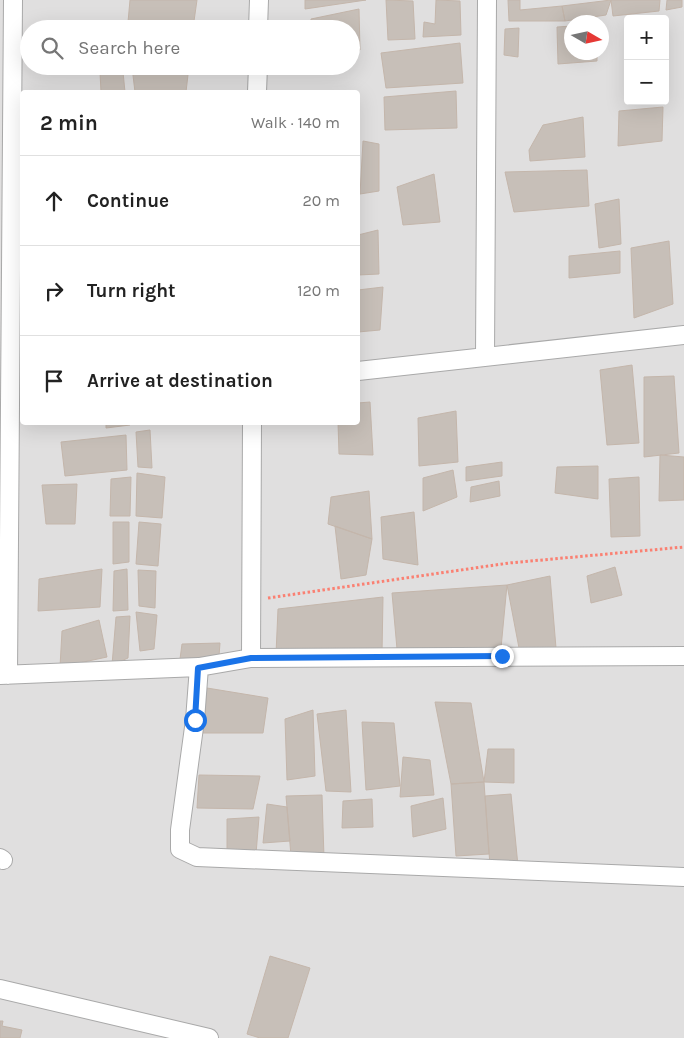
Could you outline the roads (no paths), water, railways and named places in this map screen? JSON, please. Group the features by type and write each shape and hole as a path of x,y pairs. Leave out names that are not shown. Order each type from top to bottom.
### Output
{"street":[{"path":"12,0 4,675 198,668 251,658 684,656"},
{"path":"258,20 259,0"},
{"path":"484,357 487,0"},
{"path":"257,90 258,75"},
{"path":"360,371 684,335"},
{"path":"251,658 252,425"},
{"path":"198,668 195,720 180,830 180,849 197,857 684,878"},
{"path":"0,988 209,1038"}]}
